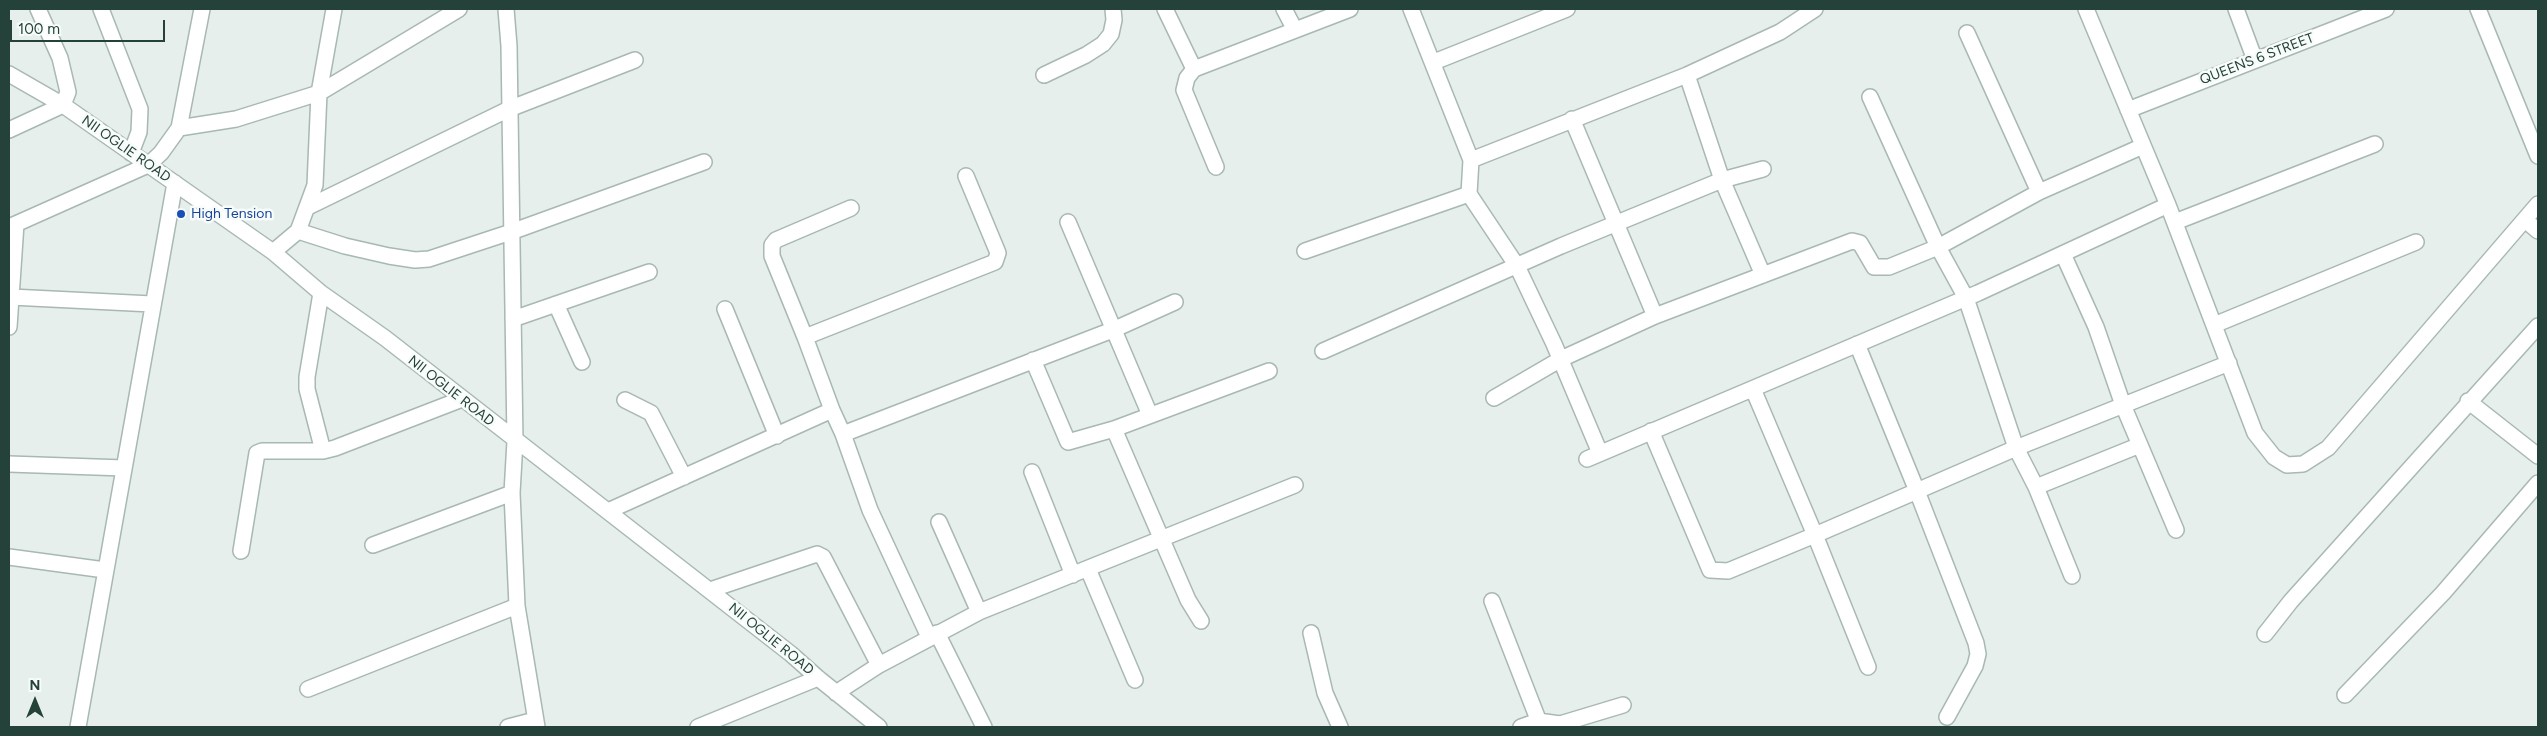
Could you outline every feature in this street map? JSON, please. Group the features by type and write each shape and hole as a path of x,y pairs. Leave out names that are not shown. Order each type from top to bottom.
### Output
{"street":[{"path":"9,130 63,105 68,92 66,76 38,9"},
{"path":"101,9 140,109 139,132 131,153"},
{"path":"9,327 12,225 148,165 162,153 179,128 202,9"},
{"path":"273,252 298,231 315,184 319,93 334,9"},
{"path":"179,128 236,119 319,93 459,9"},
{"path":"506,9 509,46 515,442 512,493 517,606 536,724 508,727"},
{"path":"1044,75 1086,55 1103,44 1111,34 1114,20 1113,9"},
{"path":"1165,9 1194,70"},
{"path":"1284,9 1295,30"},
{"path":"1216,167 1184,90 1187,78 1194,70 1350,9"},
{"path":"1411,9 1434,62 1471,160 1470,194 1517,266 1561,359 1593,456 1966,298 2168,206"},
{"path":"1434,62 1567,9"},
{"path":"1471,160 1686,75 1780,32 1814,9"},
{"path":"2086,9 2175,222 2255,433 2274,457 2287,465 2302,464 2328,448 2538,204"},
{"path":"2236,9 2255,60"},
{"name":"QUEENS 6 STREET","path":"2128,110 2386,9"},
{"path":"2478,9 2538,156"},
{"path":"1967,33 2039,192"},
{"path":"308,207 509,109 635,60"},
{"name":"NII OGLIE ROAD","path":"9,74 63,105 273,252 321,292 710,590 880,727"},
{"path":"1686,75 1722,180 1763,275"},
{"path":"1870,97 1938,247 1966,298 2016,448 2036,488 2072,576"},
{"path":"1572,119 1617,223 1654,316"},
{"path":"2175,222 2376,144"},
{"path":"1494,398 1561,359 1654,316 1852,240 1860,243 1874,267 1881,268 1938,247 2039,192 2143,146"},
{"path":"298,231 345,246 415,260 444,255 704,162"},
{"path":"1323,351 1617,223 1722,180 1763,169"},
{"path":"805,337 995,262 998,253 966,176"},
{"path":"78,727 174,183"},
{"path":"1305,251 1470,194"},
{"path":"851,208 776,240 772,245 772,256 843,434 870,510 933,635 984,727"},
{"path":"2525,220 2538,231"},
{"path":"1068,222 1150,415"},
{"path":"2214,325 2416,242"},
{"path":"2063,254 2096,327 2123,405 2176,530"},
{"path":"513,319 649,272"},
{"path":"321,292 307,383 323,451"},
{"path":"11,297 152,304"},
{"path":"843,434 1115,329 1176,302"},
{"path":"556,304 582,362"},
{"path":"725,308 778,436"},
{"path":"2265,634 2291,601 2468,401 2538,326"},
{"path":"1857,344 1976,643 1978,654 1975,666 1947,717"},
{"path":"1032,360 1068,442 1114,429 1268,370"},
{"path":"1651,431 1710,570 1728,571 2016,448 2229,363"},
{"path":"1753,389 1868,667"},
{"path":"241,551 254,458 257,454 262,451 323,451 462,399"},
{"path":"625,400 651,413 684,477"},
{"path":"2468,401 2538,456"},
{"path":"608,511 778,436 832,410"},
{"path":"1114,429 1188,600 1201,621"},
{"path":"2036,488 2140,445"},
{"path":"9,464 124,468"},
{"path":"1032,472 1073,575"},
{"path":"2345,695 2442,593 2538,483"},
{"path":"836,692 933,635 978,612 1295,485"},
{"path":"373,545 512,493"},
{"path":"939,522 978,612"},
{"path":"710,590 817,554 823,557 880,665"},
{"path":"9,557 105,570"},
{"path":"1088,569 1135,680"},
{"path":"1492,601 1540,724"},
{"path":"308,689 517,606"},
{"path":"1311,633 1325,693 1340,727"},
{"path":"698,727 818,678"},
{"path":"1521,727 1540,724 1560,724 1623,705"}],"place":[{"name":"High Tension","path":"181,214"}]}
